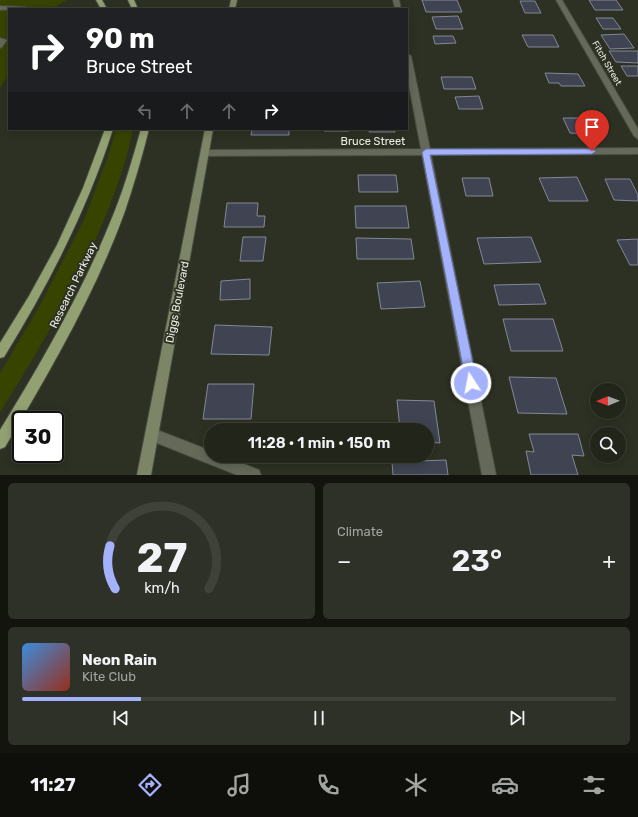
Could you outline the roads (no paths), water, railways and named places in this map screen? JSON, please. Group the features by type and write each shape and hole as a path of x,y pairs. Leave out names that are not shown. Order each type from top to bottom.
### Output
{"main road":[{"path":"0,353 42,284 67,236 86,195 109,130"},
{"name":"Research Parkway","path":"0,442 56,348 87,289 110,239 126,195 145,130"}],"street":[{"name":"Fitch Street","path":"559,0 638,136"},
{"path":"408,61 489,475"},
{"name":"Diggs Boulevard","path":"144,475 210,130"},
{"name":"Bruce Street","path":"205,153 638,151"},
{"path":"152,434 254,475"}],"lane":[{"path":"1,42 8,34"}]}
